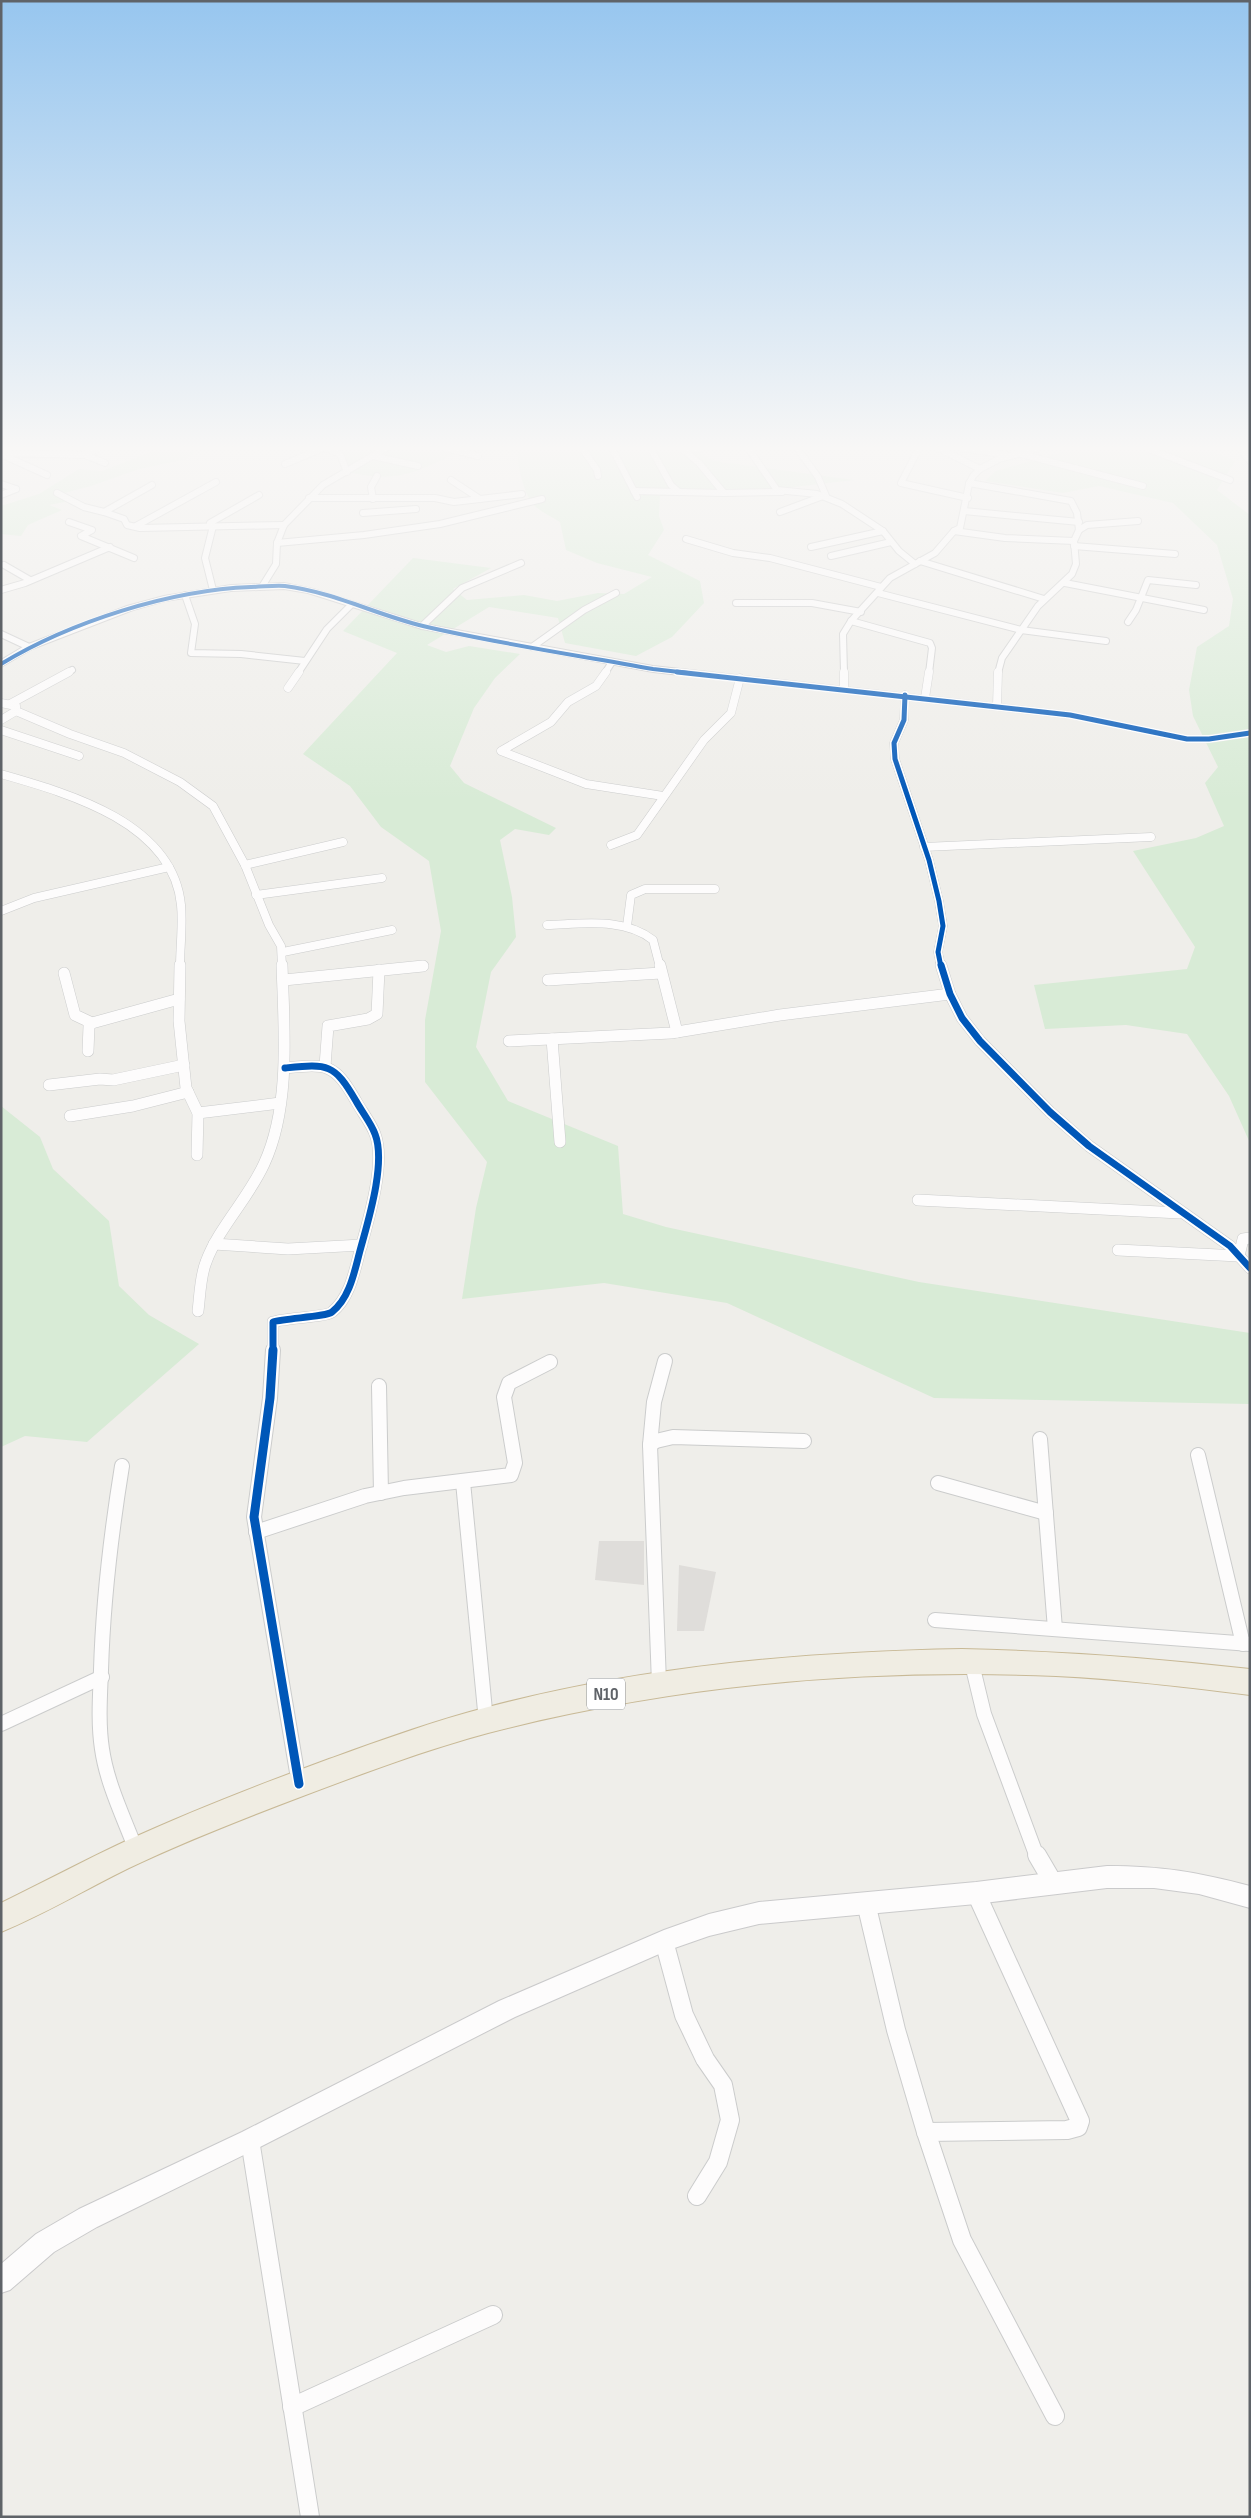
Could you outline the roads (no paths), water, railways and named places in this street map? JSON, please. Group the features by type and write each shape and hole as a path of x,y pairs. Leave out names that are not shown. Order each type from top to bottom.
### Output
{"highway":[{"name":"N10","path":"1,1918 136,1850 226,1811 376,1755 486,1721 575,1699 659,1684 756,1670 844,1662 971,1660 1094,1664 1250,1682"}],"street":[{"path":"5,566 30,580"},
{"path":"1,590 66,566"},
{"path":"205,566 213,590"},
{"path":"263,585 275,566"},
{"path":"422,626 462,588 515,566"},
{"path":"796,566 1022,630 1106,641"},
{"path":"844,688 843,634 850,622 879,590 901,570 911,566"},
{"path":"930,566 1044,599"},
{"path":"997,706 998,673 1002,658 1044,599 1065,583 1075,566"},
{"path":"1128,622 1148,580 1196,586"},
{"path":"1065,583 1204,610"},
{"path":"1,664 29,647 130,608 213,590 263,585 298,588 422,626 612,662 1070,715 1187,739 1209,739 1250,733"},
{"path":"532,647 584,610 616,592"},
{"path":"185,595 192,610 194,623 195,634 191,653 241,654 305,662"},
{"path":"736,603 812,603 861,612"},
{"path":"288,688 326,629 351,605"},
{"path":"850,622 930,644 932,648 925,698"},
{"path":"1,634 29,647"},
{"path":"612,662 600,682 592,690 568,702 551,722 502,748 501,751 586,784 663,796"},
{"path":"1,720 9,706 72,670"},
{"path":"611,845 637,835 704,740 731,713 740,678"},
{"path":"905,695 904,720 894,750 935,876 943,924 937,949 938,956 950,994 962,1018 980,1042 1050,1112 1089,1146 1230,1246 1250,1268"},
{"path":"9,706 70,734 124,753 180,782 213,806 245,865 256,895 282,952 286,1068 266,1163 250,1191 214,1244 204,1264 198,1311"},
{"path":"1,730 36,739 55,748 80,756"},
{"path":"1,774 64,792 125,824 148,842 169,868 178,888 181,905 179,1021 188,1092 198,1113 197,1155"},
{"path":"924,847 1151,837"},
{"path":"245,865 343,842"},
{"path":"1,911 34,898 169,868"},
{"path":"256,895 382,878"},
{"path":"627,926 631,895 636,891 645,889 714,888"},
{"path":"547,925 627,926 647,933 653,940 677,1032"},
{"path":"282,952 392,930"},
{"path":"284,980 424,966"},
{"path":"325,1066 328,1026 368,1019 377,1014 379,970"},
{"path":"64,973 75,1015 92,1023 180,999"},
{"path":"548,980 662,973"},
{"path":"509,1041 677,1032 780,1015 950,994"},
{"path":"88,1051 89,1026 92,1023"},
{"path":"552,1039 560,1142"},
{"path":"49,1085 100,1078 113,1080 184,1065"},
{"path":"286,1068 325,1066 342,1077 378,1141 374,1199 352,1280 339,1306 330,1314 286,1318 273,1322 273,1380 255,1491 256,1532 299,1784"},
{"path":"70,1116 133,1106 188,1092"},
{"path":"198,1113 280,1103"},
{"path":"918,1200 1182,1213"},
{"path":"1239,1256 1243,1239 1250,1238"},
{"path":"214,1244 288,1249 362,1245"},
{"path":"1118,1250 1239,1256"},
{"path":"659,1684 650,1445 654,1402 665,1361"},
{"path":"256,1532 329,1507 381,1493 404,1488 511,1475 515,1463 504,1397 505,1389 509,1383 550,1362"},
{"path":"379,1386 381,1493"},
{"path":"650,1445 656,1441 673,1437 804,1441"},
{"path":"1040,1439 1055,1629"},
{"path":"936,1620 1246,1644 1198,1455"},
{"path":"122,1466 110,1539 100,1729 102,1752 114,1793 136,1850"},
{"path":"463,1482 486,1721"},
{"path":"938,1483 1046,1513"},
{"path":"971,1660 984,1714 1034,1851 1054,1884"},
{"path":"1,1724 102,1677"},
{"path":"1,2281 45,2243 88,2218 250,2140 507,2009 664,1942 709,1925 759,1913 976,1893 1107,1877 1154,1877 1199,1883 1250,1897"},
{"path":"926,2132 1067,2130 1078,2127 1080,2121 976,1893"},
{"path":"866,1903 896,2030 926,2132 962,2240 1055,2416"},
{"path":"664,1942 684,2015 705,2059 723,2086 730,2120 718,2162 698,2196"},
{"path":"250,2140 310,2517"},
{"path":"292,2407 493,2315"}]}
